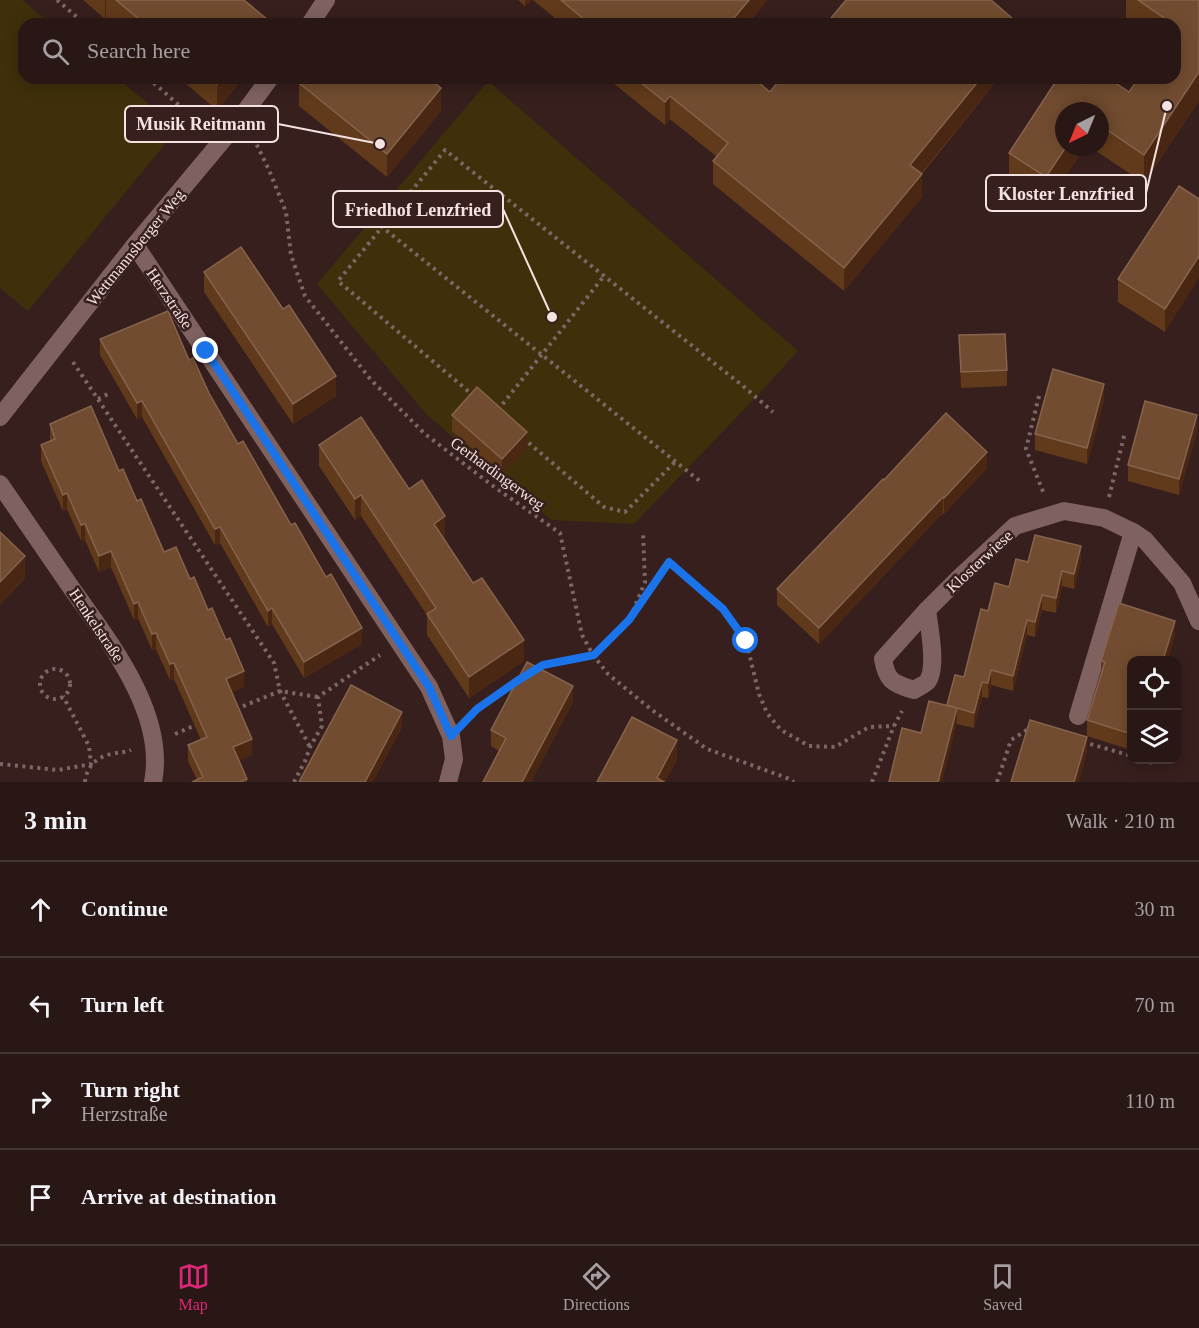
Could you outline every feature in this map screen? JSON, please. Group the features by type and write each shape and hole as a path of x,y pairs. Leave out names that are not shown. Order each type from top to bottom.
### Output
{"street":[{"path":"314,18 326,0"},
{"name":"Wettmannsberger Weg","path":"0,417 135,245 236,124 266,84"},
{"name":"Herzstraße","path":"135,245 429,687 451,736 454,759 448,782"},
{"name":"Henkelstraße","path":"0,484 120,658 143,704 154,742 153,782"},
{"name":"Klosterwiese","path":"914,690 896,684 886,673 883,659 927,610 1015,526 1064,511 1104,518 1146,540 1182,584 1199,621"},
{"path":"1078,716 1133,532"},
{"path":"914,690 927,681 932,668 933,656 927,610"}],"path":[{"path":"57,0 78,18"},
{"path":"155,84 221,142"},
{"name":"Gerhardingerweg","path":"236,124 256,143 269,170 286,212 291,255 305,296 312,306 371,380 424,434 492,486 560,533 582,635 608,674 652,710 707,749 787,777 795,782"},
{"path":"477,399 338,281 445,150 773,412"},
{"path":"370,215 382,227 701,482"},
{"path":"495,414 604,276"},
{"path":"59,341 274,663 280,691 310,747"},
{"path":"98,399 110,393"},
{"path":"1039,396 1026,449 1053,515"},
{"path":"1104,518 1125,432"},
{"path":"522,437 604,507 625,512 676,461"},
{"path":"629,620 645,582 643,532"},
{"path":"534,670 543,665 594,655 629,620 669,562 723,609 746,641 766,713 781,730 809,746 835,747 869,727 894,726"},
{"path":"228,712 280,691 318,697 399,643"},
{"path":"51,669 59,669 66,673 70,680 70,688 63,696 51,699 44,695 40,688 40,680 44,673 51,669"},
{"path":"451,736 477,709 526,675"},
{"path":"872,782 894,726 914,690"},
{"path":"63,696 89,746 91,764 85,782"},
{"path":"294,782 322,726 318,697"},
{"path":"0,764 58,771 91,764 109,754 122,753 207,721"},
{"path":"997,782 1011,740 1031,728"},
{"path":"1079,740 1127,755"}],"shaded area":[{"path":"0,0 22,0 44,18 18,18 18,84 124,84 178,128 28,311 0,288"},
{"path":"485,84 491,84 798,351 634,524 551,520 427,415 317,284"}],"building":[{"path":"116,0 244,0 265,18 138,18"},
{"path":"561,0 749,0 734,18 582,18"},
{"path":"846,0 991,0 1012,18 831,18"},
{"path":"1138,0 1199,0 1199,72 1144,155 1109,131 1109,102 1055,102 1055,156 1060,156 1046,177 1009,153 1054,84 1117,84 1129,92 1135,84 1181,84 1181,18 1164,18"},
{"path":"300,84 436,84 441,88 387,154"},
{"path":"642,84 760,84 770,92 776,84 976,84 910,165 922,174 844,268 713,161 728,143 670,96 665,102"},
{"path":"1179,186 1199,199 1199,256 1165,309 1118,279"},
{"path":"241,247 283,309 289,305 336,376 293,404 204,272"},
{"path":"168,311 189,360 193,358 209,393 238,444 243,441 291,525 295,523 326,577 331,574 362,628 304,662 272,608 268,611 220,527 215,529 142,401 137,403 100,339"},
{"path":"1005,334 1007,370 961,372 959,335"},
{"path":"1053,369 1104,384 1087,448 1035,434"},
{"path":"477,387 527,432 502,459 452,415"},
{"path":"1145,401 1197,415 1179,479 1128,465"},
{"path":"91,406 119,471 123,469 137,501 141,499 164,552 176,547 190,579 194,577 208,610 212,608 226,640 230,638 244,671 226,679 252,739 233,747 247,779 240,782 192,782 203,777 188,745 207,737 174,663 170,664 156,633 152,634 138,602 134,604 111,551 99,556 85,524 81,525 67,493 63,495 41,445 55,439 50,424"},
{"path":"946,413 987,452 819,628 777,589"},
{"path":"361,417 409,489 422,480 445,516 434,524 473,583 482,578 524,640 469,677 427,614 436,608 361,495 355,499 319,445"},
{"path":"0,532 25,556 0,582"},
{"path":"1035,535 1081,546 1074,574 1062,571 1056,598 1042,595 1035,622 1027,620 1013,676 991,670 988,683 982,682 974,713 947,705 955,675 964,677 981,609 988,611 995,583 1009,587 1016,559 1028,562"},
{"path":"1119,603 1175,621 1164,656 1127,656 1127,733 1087,720 1105,662 1101,661"},
{"path":"527,662 573,686 522,782 483,782 506,738 491,730"},
{"path":"351,685 402,712 365,782 299,782"},
{"path":"929,701 957,708 938,782 889,782 902,728 921,733"},
{"path":"632,717 677,740 657,778 664,782 597,782"},
{"path":"1030,720 1087,737 1074,782 1011,782"}],"place":[{"name":"Kloster Lenzfried","path":"1167,106"},
{"name":"Musik Reitmann","path":"380,144"},
{"name":"Friedhof Lenzfried","path":"552,317"}],"route":[{"path":"206,351 429,687 451,736 477,709 543,665 594,655 629,620 669,562 723,609 746,641"}]}
